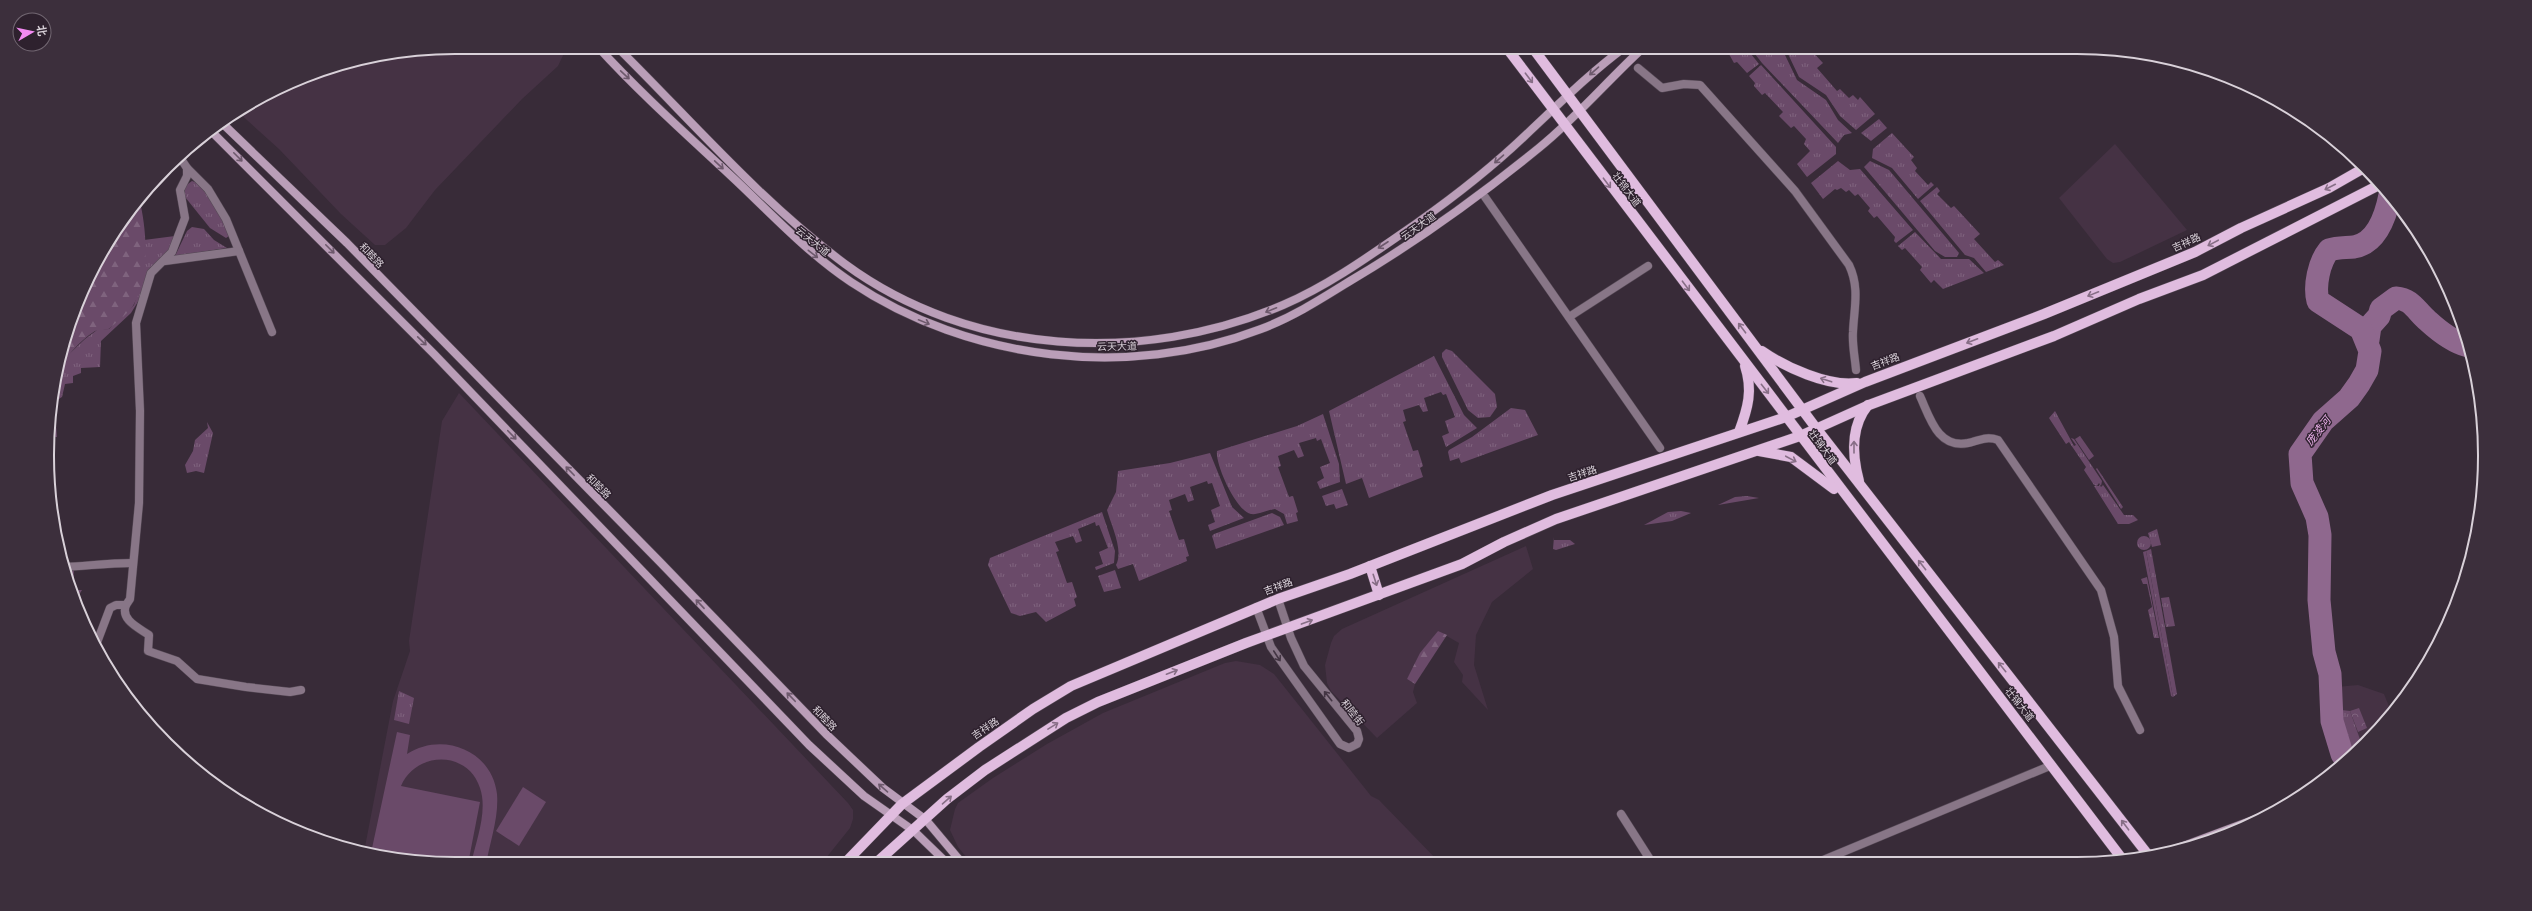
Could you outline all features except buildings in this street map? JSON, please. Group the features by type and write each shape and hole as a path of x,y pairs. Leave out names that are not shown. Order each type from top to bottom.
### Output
{"main road":[{"name":"云天大道","path":"605,54 784,229 850,282 901,311 940,328 1035,352 1080,356 1137,356 1188,349 1260,330 1294,315 1370,269 1442,221 1542,146 1637,54"},
{"name":"云天大道","path":"624,54 691,124 768,199 807,234 863,276 896,296 947,318 1016,336 1078,343 1149,341 1204,331 1247,319 1303,295 1429,214 1495,162 1552,108 1617,54"},
{"name":"壮锦大道","path":"1511,54 1846,498 2052,765 2119,855"},
{"name":"壮锦大道","path":"1537,54 1578,111 1816,428 2145,851"},
{"name":"和睦路","path":"226,127 347,243 659,561 826,734 902,804 926,820 957,857"},
{"path":"214,134 434,354 809,745 846,780 889,815 914,831 941,857"},
{"name":"吉祥路","path":"850,857 889,815 902,804 978,747 1033,709 1071,686 1256,607 1370,566 1552,495 1786,417 1865,382 2195,252 2329,188 2359,171"},
{"path":"883,857 914,831 947,799 986,770 1066,718 1160,677 1265,636 1288,629 1462,564 1504,542 1556,519 1800,436 1869,405 2054,336 2139,299 2203,275 2374,187"},
{"path":"1755,345 1787,366 1826,381 1848,385 1865,382"},
{"path":"1739,432 1747,410 1751,389 1743,360"},
{"path":"1860,485 1855,464 1854,437 1858,422 1869,405"},
{"path":"1753,452 1766,451 1791,457 1846,498"},
{"path":"1370,566 1379,595"}],"street":[{"path":"1638,68 1662,88 1684,84 1700,85 1795,191 1849,266 1854,276 1857,305 1853,334 1856,370"},
{"path":"183,162 187,168 201,181 215,200 253,280 272,332"},
{"path":"187,168 186,176 180,190 185,218 176,245 165,261 151,274 136,323 140,411 139,504 132,563 130,599 124,612 128,620 149,635 148,651 177,661 197,679 290,692 301,690"},
{"path":"1485,197 1660,448"},
{"path":"165,261 239,250"},
{"path":"1569,317 1648,266"},
{"path":"1920,396 1940,436 1948,442 1957,444 1989,437 1998,440 2101,590 2114,637 2118,686 2140,730"},
{"path":"70,567 95,566 107,563 132,563"},
{"name":"和睦街","path":"1256,607 1265,636 1288,673 1340,744 1350,748 1357,744 1359,739 1356,732 1304,666 1290,638 1278,599"},
{"path":"98,639 110,608 116,605 126,605"},
{"path":"1831,857 2052,765"},
{"path":"1621,814 1648,857"}],"shaded area":[{"path":"456,54 564,54 558,66 522,99 435,190 406,228 385,245 375,245 341,214 279,149 242,116 278,95 326,75 403,57"},
{"path":"2115,144 2187,230 2120,262 2113,263 2107,259 2059,198"},
{"path":"459,393 848,803 853,810 853,819 850,828 827,857 456,857 403,854 365,846 393,701 410,651 409,641 442,421"},
{"path":"1526,546 1533,569 1492,602 1476,635 1474,665 1488,710 1462,682 1463,675 1454,662 1459,643 1438,631 1407,679 1415,684 1413,692 1417,703 1377,738 1331,691 1327,683 1325,665 1334,636 1342,629"},
{"path":"1236,661 1260,665 1274,674 1371,796 1379,800 1434,857 966,857 958,847 950,830 958,803 993,778 1047,744 1103,713 1225,663"},
{"path":"2358,685 2384,694 2389,707 2348,751 2338,722 2336,687"}],"green space":[{"path":"1729,54 1751,54 1759,64 1747,73 1737,62 1734,63"},
{"path":"1755,54 1784,54 1797,80 1826,100 1838,120 1852,133 1844,135 1838,143"},
{"path":"1788,54 1815,54 1823,63 1817,68 1837,91 1840,89 1849,98 1853,95 1858,100 1860,97 1875,114 1856,130 1840,116 1826,95 1799,77"},
{"path":"1761,65 1836,147 1836,154 1807,177 1797,164 1810,151 1804,144 1806,139 1794,126 1791,128 1779,116 1783,112 1765,93 1762,95 1754,86 1755,83 1749,76"},
{"path":"1879,119 1887,128 1871,141 1861,133"},
{"path":"1892,133 1914,157 1911,160 1917,168 1915,171 1928,185 1931,182 1934,185 1918,199 1892,168 1872,158 1873,149"},
{"path":"1838,161 1850,170 1860,169 1913,230 1896,243 1894,241 1895,237 1877,216 1874,218 1868,211 1870,208 1858,194 1855,196 1849,190 1846,192 1841,188 1837,190 1835,189 1823,199 1811,183"},
{"path":"1870,161 1889,170 1959,253 1957,257 1945,257 1935,251 1864,167"},
{"path":"192,181 203,189 209,196 224,222 229,236 226,238 210,228 185,197 185,186"},
{"path":"1937,187 1940,191 1937,194 1951,208 1954,206 1980,234 1974,239 1995,262 1998,260 2004,265 1986,272 1974,258 1965,255 1920,201"},
{"path":"141,206 146,252 145,266 143,280 134,304 126,314 110,328 95,331 83,340 66,358 75,326 95,278 122,232"},
{"path":"192,227 204,229 214,240 227,248 175,256 187,231"},
{"path":"1915,232 1941,259 1969,259 1984,273 1943,289 1934,280 1931,283 1920,270 1922,267 1905,248 1902,250 1898,246"},
{"path":"175,236 171,249 163,259 150,268 139,300 131,313 101,341 100,367 81,368 81,373 73,376 73,383 65,384 62,397 57,405 62,377 67,356 97,330 109,329 134,305 142,279 144,240"},
{"path":"1446,349 1452,351 1495,394 1497,407 1490,417 1478,418 1468,410 1442,357 1442,353"},
{"path":"1434,356 1464,415 1477,428 1446,447 1442,436 1449,433 1445,421 1455,417 1446,394 1443,395 1441,392 1424,398 1428,411 1423,412 1419,405 1403,410 1406,421 1403,422 1413,451 1418,450 1423,466 1420,468 1423,477 1369,498 1362,478 1346,484 1329,411"},
{"path":"1511,408 1525,410 1538,435 1461,463 1459,458 1450,461 1449,450 1472,437"},
{"path":"2055,411 2074,446 2076,445 2071,438 2074,439 2102,481 2101,486 2099,483 2097,486 2094,485 2084,470 2086,467 2069,442 2066,444 2049,418"},
{"path":"1323,414 1339,464 1340,482 1320,489 1317,482 1324,478 1320,467 1330,463 1321,439 1317,441 1316,438 1299,443 1304,456 1298,458 1294,450 1278,456 1281,466 1278,467 1289,497 1293,496 1298,512 1296,513 1298,521 1287,524 1284,514 1275,509 1254,514 1245,511 1233,496 1223,476 1219,466 1217,451 1297,426"},
{"path":"56,416 56,421 57,437 55,437"},
{"path":"207,422 213,433 204,473 196,471 187,473 185,465 193,451 195,440 208,428"},
{"path":"2080,436 2094,456 2089,460 2075,439"},
{"path":"1210,453 1232,507 1244,518 1210,531 1208,525 1215,522 1211,510 1220,506 1212,483 1208,484 1207,481 1190,487 1194,500 1188,502 1185,494 1169,500 1172,510 1169,511 1179,540 1184,539 1189,556 1186,557 1187,561 1139,581 1133,564 1118,569 1116,565 1119,552 1118,545 1107,510 1116,492 1118,471 1170,463"},
{"path":"2097,468 2123,507 2121,509 2096,469"},
{"path":"2101,482 2124,515 2133,515 2138,520 2129,524 2118,524 2094,486 2099,486 2099,484 2101,487 2103,485"},
{"path":"1342,489 1348,505 1336,509 1334,504 1326,506 1322,496"},
{"path":"1747,496 1759,498 1718,505 1735,497"},
{"path":"1681,511 1691,513 1672,521 1644,525 1668,512"},
{"path":"1102,512 1115,551 1114,563 1096,570 1095,567 1103,564 1099,552 1108,548 1099,525 1096,526 1095,522 1078,529 1082,541 1076,543 1073,536 1055,542 1059,551 1056,552 1067,583 1072,582 1077,597 1074,599 1076,606 1046,622 1036,612 1020,616 1011,613 988,565 990,558"},
{"path":"1272,513 1280,517 1284,525 1216,549 1212,536 1214,534"},
{"path":"2157,529 2161,545 2152,547 2148,533"},
{"path":"2144,536 2149,538 2151,543 2149,548 2144,550 2139,548 2137,543 2139,538"},
{"path":"1554,537 1554,540 1570,540 1575,544 1556,550 1553,549"},
{"path":"2151,549 2177,694 2173,697 2146,551"},
{"path":"2146,551 2173,697 2171,696 2143,552"},
{"path":"74,569 74,579 71,570"},
{"path":"1115,570 1121,588 1104,592 1098,576"},
{"path":"2147,577 2159,638 2154,638 2148,610 2152,607 2147,584 2143,584 2141,579"},
{"path":"77,590 82,590 79,595"},
{"path":"2169,597 2175,626 2166,627 2161,598"},
{"path":"1438,631 1447,635 1415,684 1407,679 1420,653"},
{"path":"399,691 414,698 409,724 394,720"},
{"path":"2359,708 2367,728 2358,732 2350,711"},
{"path":"2341,710 2350,711 2360,739 2349,749 2343,734"},
{"path":"397,732 410,735 407,754 421,747 435,744 450,745 463,749 476,756 486,766 493,779 497,794 497,812 487,857 473,857 482,816 483,806 480,788 474,776 465,767 454,761 442,760 429,761 418,766 408,774 401,786 480,802 469,857 403,854 372,848"},
{"path":"523,787 546,802 519,846 496,831"}],"waterway":[{"name":"庞凌河","path":"2343,755 2332,721 2330,674 2324,652 2319,600 2320,535 2317,517 2302,483 2300,454 2323,421 2349,398 2359,384 2367,370 2370,351 2361,329 2318,301 2317,281 2322,261 2329,250 2354,247 2369,240 2379,227 2388,203"},
{"path":"2368,340 2370,326 2379,316 2381,309 2396,298 2410,303 2442,333 2462,344"}]}
